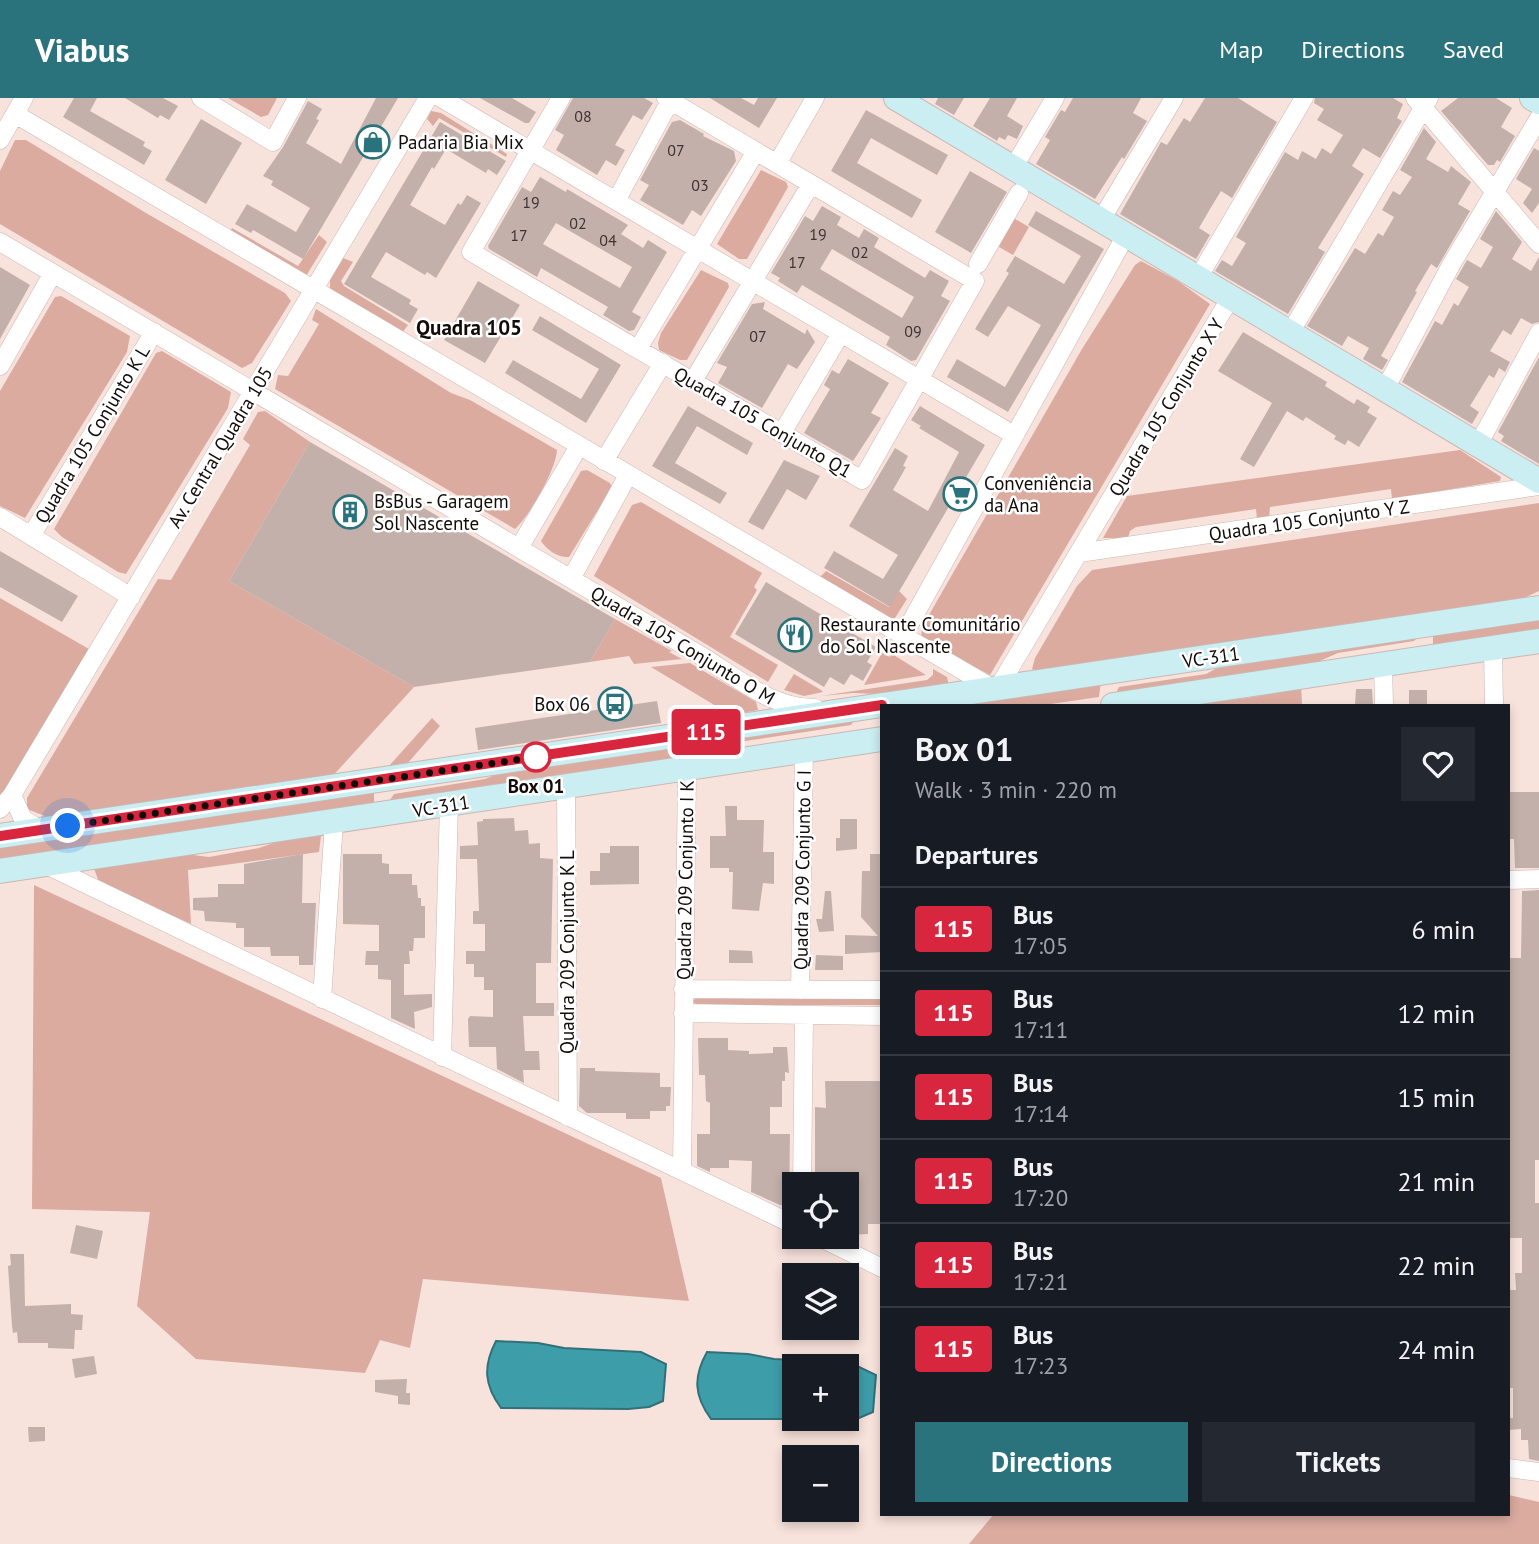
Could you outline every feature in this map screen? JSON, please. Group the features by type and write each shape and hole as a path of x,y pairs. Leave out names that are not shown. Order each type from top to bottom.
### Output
{"main road":[{"path":"896,98 922,105 1013,168 1385,389 1539,484"},
{"path":"1532,98 1539,102"},
{"name":"VC-311","path":"889,704 1539,608"},
{"path":"1312,676 1331,659 1413,646 1420,639 1420,634 1410,627"},
{"name":"VC-311","path":"1119,704 1160,702 1539,641"},
{"path":"1119,704 1109,693 1111,684 1121,675 1189,665 1207,657"},
{"name":"VC-311","path":"0,836 880,705"},
{"path":"812,749 855,734 862,719 853,710"},
{"name":"VC-311","path":"0,871 880,739"},
{"path":"399,813 384,805 382,800 385,792 422,774"}],"street":[{"path":"0,140 24,98"},
{"path":"201,98 273,142 296,98"},
{"name":"Av. Central Quadra 105","path":"0,809 12,795 428,98"},
{"path":"441,98 1014,435"},
{"path":"530,151 561,98"},
{"path":"777,164 815,98"},
{"path":"1013,168 1055,98"},
{"path":"1101,220 1174,98"},
{"path":"1198,278 1304,98"},
{"path":"616,201 668,99 811,184 976,273"},
{"path":"1290,333 1422,101 1539,244"},
{"path":"15,114 952,666 996,689"},
{"path":"1385,389 1451,265 1539,118"},
{"name":"Quadra 105 Conjunto Q1","path":"530,151 471,252 862,480 919,379"},
{"path":"638,349 756,151"},
{"path":"693,381 811,184"},
{"path":"919,379 1019,193"},
{"path":"903,636 1126,235"},
{"name":"Quadra 105 Conjunto O M","path":"0,242 774,701 804,708 880,705"},
{"path":"0,366 53,273"},
{"name":"Quadra 105 Conjunto X Y","path":"996,689 1231,298"},
{"name":"Quadra 105 Conjunto K L","path":"31,536 154,332"},
{"path":"782,433 841,333"},
{"path":"1478,445 1539,333"},
{"path":"604,461 663,363"},
{"path":"520,548 579,446"},
{"path":"571,579 628,475"},
{"name":"Quadra 105 Conjunto Y Z","path":"1079,553 1539,484"},
{"path":"0,517 131,597"},
{"path":"1493,648 1494,704"},
{"path":"1384,665 1384,704"},
{"path":"952,666 959,685 954,695"},
{"path":"762,723 774,713 774,701"},
{"name":"Quadra 209 Conjunto G I","path":"800,990 812,749"},
{"name":"Quadra 209 Conjunto I K","path":"682,1170 687,770"},
{"name":"Quadra 209 Conjunto K L","path":"566,788 568,1117"},
{"path":"12,795 23,819 41,830"},
{"path":"442,1057 449,805"},
{"path":"322,999 334,822"},
{"path":"44,864 782,1219"},
{"path":"1510,880 1539,880"},
{"path":"683,989 880,990"},
{"path":"683,1013 880,1016"},
{"path":"802,1172 804,1016"},
{"path":"843,1249 880,1267"},
{"path":"1510,1468 1539,1472"}],"shaded area":[{"path":"228,98 277,98 268,115 261,117"},
{"path":"431,111 441,113 507,154 506,157 439,118 433,126 427,119"},
{"path":"15,140 26,140 285,293 291,301 252,363 242,368 0,224 0,171"},
{"path":"761,170 786,182 788,187 747,259 739,259 717,244"},
{"path":"1008,215 1029,227 1013,255 992,243"},
{"path":"232,228 298,266 319,235 327,242 306,276 230,232"},
{"path":"343,258 353,262 341,281 344,286 408,325 401,334 330,291 330,280"},
{"path":"1141,261 1178,281 1210,304 990,675 921,638 922,627 1082,349 1135,265"},
{"path":"701,270 728,283 729,287 687,360 680,360 659,350 658,343 661,333"},
{"path":"61,296 130,336 127,352 25,518 0,506 0,391 55,297"},
{"path":"316,309 451,393 470,400 557,450 556,459 541,492 515,529 275,389 278,375 288,376 319,324 312,320"},
{"path":"162,351 231,392 228,408 126,574 118,572 62,537 54,529 156,353"},
{"path":"265,411 310,442 229,581 414,687 329,780 50,818 27,809 27,798 158,579 171,580 250,445 243,439 258,412"},
{"path":"1460,450 1501,477 1500,481 1392,499 1391,489 1270,507 1269,518 1257,519 1256,509 1136,527 1130,531 1128,538 1103,538 1127,496"},
{"path":"587,470 610,483 612,487 569,557 557,555 541,541 581,471"},
{"path":"641,502 762,573 754,587 757,590 730,637 778,665 768,682 594,576 632,505"},
{"path":"1539,503 1539,591 1511,604 1041,674 1032,669 1035,658 1077,586 1092,570"},
{"path":"826,571 889,607 899,591 907,599 895,618 890,618 819,578"},
{"path":"0,598 89,649 4,794 0,795"},
{"path":"1539,615 1539,629 1433,647 1433,633"},
{"path":"615,619 682,659 634,664 629,656 590,662"},
{"path":"1417,638 1414,641 1338,653 1308,666 1121,693 1117,691 1119,687 1206,674 1230,661"},
{"path":"882,653 890,657 892,654 926,675 864,685"},
{"path":"690,663 756,702 758,710 731,715 651,667"},
{"path":"933,669 947,677 949,686 901,695 853,693 821,696 927,680 933,675"},
{"path":"794,674 823,692 804,696 784,690"},
{"path":"1101,681 1099,697 1051,704 951,704"},
{"path":"1301,684 1302,704 1169,704 1222,701 1284,690"},
{"path":"432,718 440,726 407,764 389,766"},
{"path":"850,719 853,722 851,725 745,741 715,755 394,802 390,800 394,794 485,779 512,768"},
{"path":"374,791 374,806 0,862 0,846"},
{"path":"316,831 321,836 319,852 188,870 191,924 99,882 93,866 169,852 209,857 259,848"},
{"path":"34,885 661,1178 689,1301 423,1279 410,1348 380,1340 365,1373 196,1359 137,1306 150,1212 32,1209"},
{"path":"697,995 880,995 880,1005 697,1005 693,1002"},
{"path":"1510,1495 1539,1502 1539,1544 969,1544 992,1516 1510,1516"}],"water":[{"path":"496,1341 641,1352 666,1364 663,1401 649,1407 628,1409 501,1408 491,1391 487,1375 489,1359"},
{"path":"707,1352 782,1359 782,1419 711,1419 701,1402 697,1386 702,1361"},
{"path":"859,1367 876,1375 873,1412 859,1418"}],"building":[{"path":"74,98 97,98 90,111 145,142 143,146 152,151 144,165 63,117"},
{"path":"125,98 163,98 178,106 169,120 160,115 158,118"},
{"path":"376,98 398,98 303,259 253,230 251,233 235,224 247,204 296,232 310,208 271,185 273,181 263,176 283,147 308,101 322,109 306,143 341,164"},
{"path":"480,98 512,98 536,112 529,123 525,123"},
{"path":"573,98 644,98 653,103 642,120 633,115 615,145 625,150 616,166 606,160 597,175 556,150 564,135 555,130"},
{"path":"710,98 741,98 754,105 758,98 777,98 759,128"},
{"path":"938,98 964,98 954,115 935,104"},
{"path":"990,98 1017,98 1007,116 1023,126 1017,139 1008,135 1005,140 999,137 997,141 973,126"},
{"path":"1073,98 1141,98 1133,113 1147,121 1095,199 1036,164 1050,140 1045,137 1061,110 1065,112"},
{"path":"1205,98 1238,98 1277,122 1232,198 1221,191 1210,209 1199,228 1210,235 1196,259 1120,214 1161,142 1167,145 1184,118 1190,122"},
{"path":"1315,98 1393,98 1403,104 1397,118 1402,121 1380,158 1363,148 1352,166 1364,174 1318,248 1325,252 1288,314 1215,271 1222,260 1232,266 1246,243 1236,237 1285,152 1298,160 1302,151 1316,159 1322,148 1331,154 1343,135 1317,120 1324,109 1314,103"},
{"path":"1458,98 1496,98 1512,108 1501,127 1515,136 1500,162 1497,160 1494,165 1488,165 1441,111"},
{"path":"866,110 948,155 937,175 871,138 857,163 922,200 912,218 831,171"},
{"path":"201,119 242,143 206,204 165,180"},
{"path":"680,120 704,134 703,136 734,151 736,161 701,216 692,210 683,225 640,200 649,185 640,180 672,122"},
{"path":"440,122 506,161 497,175 488,169 486,173 446,149 434,169 432,167 410,205 445,225 458,203 461,205 467,195 481,203 436,278 427,272 425,275 386,252 371,277 411,300 409,304 418,309 410,323 344,284"},
{"path":"1424,128 1436,142 1426,159 1448,172 1451,166 1471,182 1458,204 1470,211 1437,268 1431,264 1415,291 1417,292 1381,356 1388,360 1382,370 1363,359 1369,348 1348,336 1342,346 1307,326 1355,248 1365,254 1378,233 1383,236 1394,217 1382,210 1393,191 1400,195 1412,177 1400,170"},
{"path":"1534,148 1539,151 1539,203 1532,213 1523,203 1532,189 1516,179"},
{"path":"970,171 1007,192 971,253 935,232"},
{"path":"540,177 566,192 567,189 628,225 621,234 643,248 648,240 667,252 632,312 641,317 634,330 629,331 603,315 608,307 541,268 537,277 489,249 488,246 522,187 531,192","holes":["556,223 632,267 620,288 543,244"]},
{"path":"822,206 841,217 837,225 859,238 864,229 879,238 874,247 925,278 930,270 949,281 941,296 950,301 916,360 911,361 886,345 890,337 802,285 797,293 771,273 805,216 813,221","holes":["832,249 914,297 902,318 820,269"]},
{"path":"1036,211 1104,249 1008,412 947,377 957,359 1005,387 1041,325 1008,306 988,337 975,329 1009,273 1006,271 1015,256 1064,284 1081,256 1028,225"},
{"path":"1496,211 1522,242 1512,259 1531,271 1539,257 1539,322 1532,324 1521,318 1511,335 1503,330 1490,351 1510,362 1505,372 1499,368 1494,378 1489,375 1470,406 1479,412 1472,424 1402,382 1435,321 1442,325 1454,303 1458,306 1469,287 1456,279 1467,260 1481,268 1493,247 1480,239"},
{"path":"0,267 30,285 0,339"},
{"path":"478,281 520,305 485,363 444,340"},
{"path":"765,302 763,309 805,334 807,329 815,342 797,369 788,364 762,408 718,383 727,367 717,363 752,304"},
{"path":"540,316 621,365 586,423 505,373 513,360 581,399 599,369 532,330"},
{"path":"1243,332 1327,382 1325,386 1354,404 1357,399 1370,407 1367,412 1377,418 1359,447 1348,440 1345,445 1306,417 1303,421 1287,411 1254,467 1240,459 1272,403 1218,371"},
{"path":"1539,357 1539,464 1501,441 1504,436 1498,432"},
{"path":"848,359 889,383 871,413 881,418 853,461 804,433 830,389 824,385 832,370 839,374"},
{"path":"688,406 753,443 747,455 697,426 675,463 727,493 720,504 652,466"},
{"path":"920,406 985,445 890,607 824,568 834,551 883,579 898,555 849,526 895,448 908,456 903,466 906,467 893,490 928,511 959,452 919,428 921,426 911,420"},
{"name":"BsBus - Garagem Sol Nascente","path":"310,442 615,619 590,662 414,687 229,581"},
{"path":"784,460 820,476 806,500 787,489 763,530 748,522"},
{"path":"0,551 78,596 62,622 0,587"},
{"name":"Restaurante Comunitário do Sol Nascente","path":"766,582 876,647 867,662 872,665 863,681 851,674 844,685 830,677 824,687 735,634"},
{"path":"1356,689 1372,689 1373,704 1355,704"},
{"path":"1409,690 1427,690 1427,704 1409,704"},
{"path":"657,701 661,723 478,750 475,728"},
{"path":"1510,792 1539,792 1539,868 1515,868 1514,839 1510,839"},
{"path":"725,806 737,806 737,820 764,820 763,852 774,852 774,884 763,883 759,911 732,909 733,872 729,872 729,868 710,868 710,836 726,836"},
{"path":"514,818 515,831 528,830 529,844 540,843 540,858 553,859 551,963 536,963 536,1003 554,1003 554,1016 523,1016 525,1051 539,1051 540,1070 523,1070 524,1083 497,1069 496,1047 469,1047 468,1019 470,1016 493,1017 493,990 484,990 484,977 474,977 474,964 466,964 466,951 485,951 485,924 473,924 473,911 479,911 477,859 460,859 460,846 478,845 477,822 483,819"},
{"path":"840,819 857,819 857,849 836,851 836,838 840,838"},
{"path":"610,846 639,846 639,884 590,885 590,871 600,871 600,853 610,853"},
{"path":"303,854 302,903 316,903 313,965 299,965 299,956 271,956 270,947 244,947 244,928 236,928 236,923 205,921 204,911 193,910 193,898 218,897 218,884 244,884 244,864"},
{"path":"343,854 382,854 382,863 389,864 389,874 412,874 412,885 417,885 421,906 425,906 425,938 414,938 413,951 409,951 410,964 404,964 404,995 432,994 432,1007 414,1012 415,1029 391,1018 391,980 378,979 378,965 365,965 366,951 379,951 379,925 343,924"},
{"path":"870,854 880,854 880,952 845,954 845,935 878,936 861,917 862,871 870,871"},
{"path":"1539,890 1539,1160 1535,1160 1535,1203 1539,1203 1539,1461 1529,1459 1528,1440 1521,1440 1521,1429 1510,1430 1510,1418 1513,1418 1513,1388 1510,1388 1510,1290 1516,1290 1515,1273 1522,1273 1522,1238 1510,1238 1510,958 1521,958 1522,891"},
{"path":"825,891 831,891 834,931 819,932 816,919 822,919"},
{"path":"729,950 752,951 753,963 729,963"},
{"path":"816,955 843,956 843,970 815,970"},
{"path":"698,1038 728,1038 728,1050 749,1051 749,1054 773,1053 773,1047 787,1047 789,1073 785,1072 785,1081 782,1081 782,1107 770,1107 770,1134 790,1134 789,1172 782,1172 782,1205 751,1192 752,1161 729,1160 729,1168 710,1168 710,1172 697,1166 697,1134 710,1134 710,1103 706,1101 705,1075 699,1075"},
{"path":"580,1068 660,1073 660,1087 671,1087 670,1106 666,1106 666,1111 650,1111 650,1119 626,1119 626,1113 587,1113 579,1106"},
{"path":"825,1081 880,1081 880,1224 868,1224 868,1234 859,1234 859,1172 815,1172 815,1107 826,1108"},
{"path":"76,1225 103,1231 97,1259 70,1253"},
{"path":"10,1254 24,1254 25,1306 71,1304 71,1314 83,1315 82,1330 75,1330 74,1349 48,1348 48,1343 18,1343 17,1332 13,1333 12,1326 8,1266 11,1265"},
{"path":"94,1356 97,1374 75,1378 72,1359"},
{"path":"407,1379 406,1393 410,1393 410,1405 398,1404 398,1396 375,1392 375,1380"},
{"path":"28,1427 45,1427 45,1441 29,1442"}],"bus line":[{"name":"115","path":"0,836 880,705"}],"place":[{"name":"Padaria Bia Mix","path":"373,142"},
{"name":"Conveniência da Ana","path":"960,494"},
{"name":"BsBus - Garagem Sol Nascente","path":"350,512"},
{"name":"Restaurante Comunitário do Sol Nascente","path":"795,635"},
{"name":"Box 06","path":"615,704"},
{"name":"Box 01","path":"536,757"}],"district":[{"name":"Quadra 105","path":"469,327"}],"route":[{"path":"68,826 536,757"}]}
